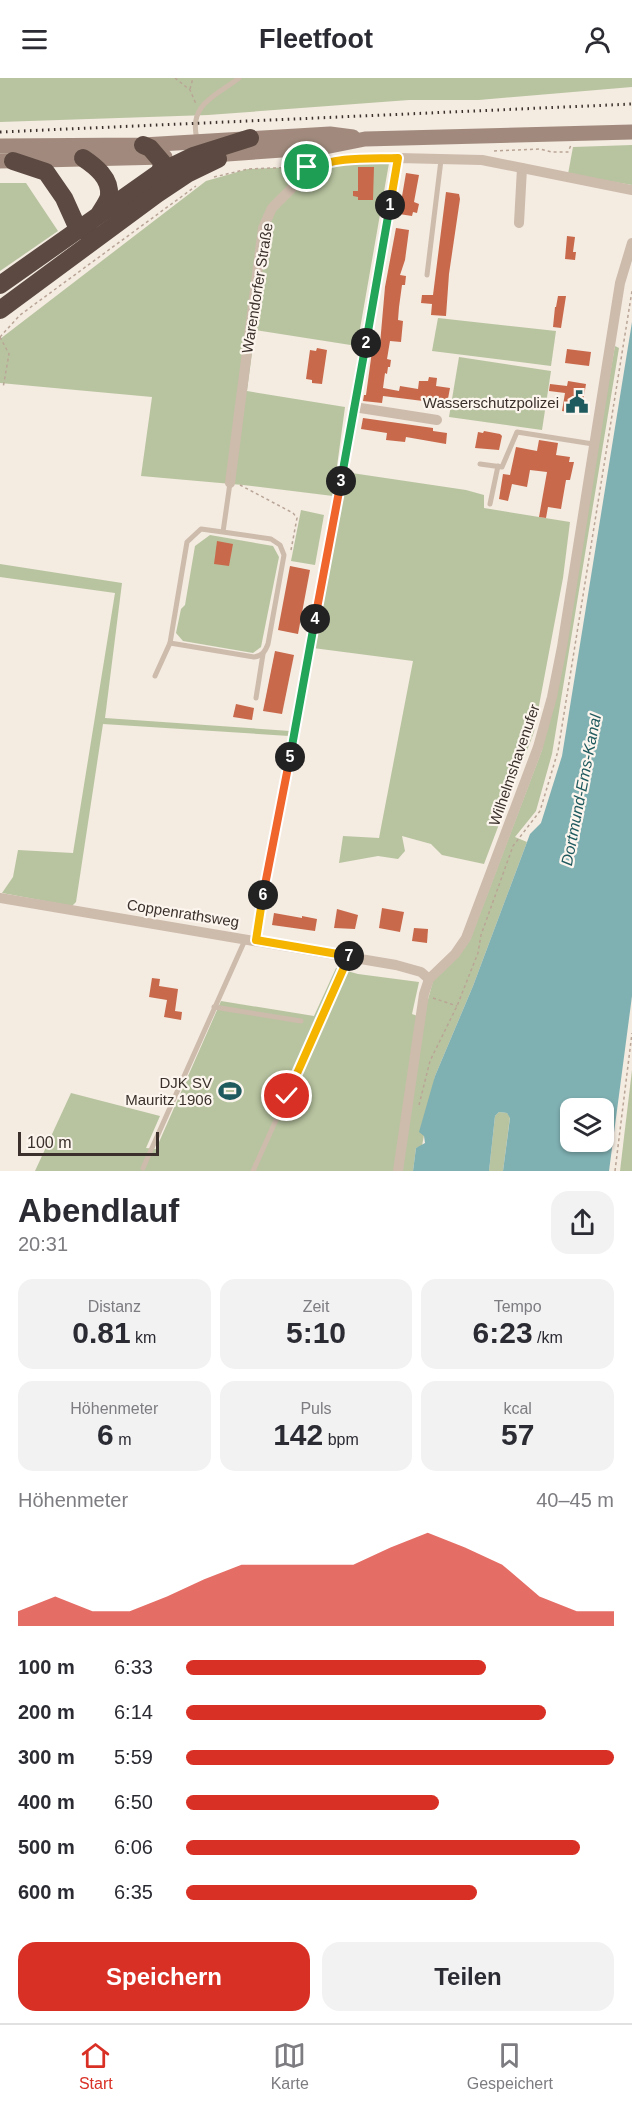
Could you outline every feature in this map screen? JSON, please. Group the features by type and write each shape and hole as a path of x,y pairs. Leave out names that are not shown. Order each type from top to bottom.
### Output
{"highway":[{"path":"0,285 100,213 159,165 195,149 250,138"},
{"path":"143,145 150,148 159,165 157,194"},
{"path":"0,310 157,194 187,174 230,153"},
{"path":"83,158 98,169 108,185 109,196 100,213"},
{"path":"6,161 46,172 64,198 78,228 102,235"}],"main road":[{"path":"250,138 330,134 365,139 632,132"},
{"path":"0,146 143,145 230,153 325,147 365,139"},
{"path":"6,161 83,158 159,165"}],"street":[{"name":"Warendorfer Straße","path":"230,479 263,228 272,208 311,169 321,164 337,161 398,158 482,160 632,190"},
{"path":"398,158 354,407 437,420"},
{"path":"519,223 522,168"},
{"name":"Wilhelmshavenufer","path":"398,1171 424,994 429,979 455,954 466,938 538,747 552,697 620,283 632,243"},
{"name":"Coppenrathsweg","path":"0,898 350,956 406,967 421,972 429,979"}],"lane":[{"path":"195,149 196,123 201,105 238,78"},
{"path":"427,275 441,158"},
{"path":"480,464 502,467 517,432 593,444"},
{"path":"490,504 498,466"},
{"path":"223,532 230,479"},
{"path":"155,676 170,643 187,542 201,529 271,539 280,545 284,555 256,698"},
{"path":"170,643 254,657 263,654"},
{"path":"143,1168 214,1007 251,939"},
{"path":"253,1171 350,956"},
{"path":"214,1007 301,1021"}],"path":[{"path":"175,78 190,90 199,113"},
{"path":"190,90 193,78"},
{"path":"486,152 540,149 568,152 571,144"},
{"path":"207,177 219,177 248,168 279,166 311,169"},
{"path":"3,388 9,354 0,337 20,315 198,184"},
{"path":"624,334 632,291"},
{"path":"251,939 277,824 354,407"},
{"path":"230,479 293,513 297,518 290,552 284,555"},
{"path":"424,994 457,1006"},
{"path":"615,1171 632,1033"}],"green space":[{"path":"0,78 632,78 632,87 479,100 409,100 208,115 0,122"},
{"path":"632,145 632,185 568,174 573,147"},
{"path":"389,163 357,346 255,330 247,391 345,407 333,496 141,476 152,397 0,383 0,339 206,181 248,169"},
{"path":"0,183 26,183 58,231 0,271"},
{"path":"438,318 556,331 551,366 432,351"},
{"path":"615,346 619,348 552,754 536,811 515,837 527,842 473,986 435,1076 422,1146 416,1148 413,1171 35,1171 71,1093 160,1116 146,1148 156,1149 221,1001 314,1016 336,968 358,974 419,982 412,1014 423,1018 433,981 459,956 470,940 542,750"},
{"path":"459,357 551,371 542,430 449,417"},
{"path":"345,472 466,490 484,495 484,508 570,522 563,578 534,732 484,864 442,855 431,844 402,836 405,851 398,859 378,856 339,863 343,836 379,838 413,661 313,648"},
{"path":"301,510 324,515 315,565 291,561"},
{"path":"210,535 273,546 279,557 261,647 253,653 183,641 176,633 181,609 185,605 195,546"},
{"path":"0,564 122,583 105,718 290,731 289,736 103,724 76,902 72,906 2,893 13,877 18,850 73,853 115,593 0,577"},
{"path":"632,1070 632,1171 620,1171"},
{"path":"499,1112 507,1113 510,1117 503,1171 489,1171 495,1116"}],"water":[{"name":"Dortmund-Ems-Kanal","path":"632,322 632,996 614,1133 614,1098 560,1098 560,1152 611,1152 609,1171 503,1171 510,1118 507,1113 499,1112 495,1116 489,1171 413,1171 416,1148 425,1143 424,1136 419,1132 435,1076 473,986 530,834 541,823 562,756"}],"building":[{"path":"358,167 374,167 373,200 358,200 358,197 353,196 353,191 358,191"},
{"path":"406,173 419,175 414,202 419,204 417,213 413,212 412,216 399,214"},
{"path":"446,192 459,194 460,199 449,274 446,316 431,315 432,304 421,303 422,295 433,295"},
{"path":"396,228 409,230 405,260 400,275 406,276 405,285 402,285 398,320 403,321 401,342 390,341 387,359 391,360 390,367 388,367 387,374 385,373 383,388 399,391 400,386 418,389 419,381 428,381 429,377 437,378 436,386 450,388 447,404 383,396 382,403 363,401 366,395 373,344 380,344 385,287"},
{"path":"567,236 575,237 573,252 576,252 575,260 565,259"},
{"path":"558,296 566,296 561,328 553,327"},
{"path":"317,348 327,350 322,384 312,383 312,380 306,379 310,350 316,351"},
{"path":"567,349 591,352 589,366 565,363"},
{"path":"568,381 586,384 581,414 562,411 565,393 549,391 550,384 567,386"},
{"path":"363,418 433,428 433,431 447,433 446,444 406,437 405,442 386,440 387,433 361,429"},
{"path":"484,431 502,436 499,450 475,448 478,432 483,433"},
{"path":"539,440 558,443 556,455 570,457 569,462 574,462 570,480 566,480 561,509 548,507 546,518 539,517 547,472 530,470 527,487 512,484 508,501 499,499 503,474 510,475 516,447 537,451"},
{"path":"217,541 233,544 229,566 214,564"},
{"path":"290,566 310,570 298,634 278,630"},
{"path":"275,651 294,655 282,714 263,711"},
{"path":"236,704 254,708 252,720 233,717"},
{"path":"382,908 404,912 400,932 379,928"},
{"path":"337,909 358,915 355,929 334,928"},
{"path":"274,913 317,919 315,931 272,925"},
{"path":"414,928 428,929 427,943 412,941"},
{"path":"152,978 160,979 159,986 178,989 175,1011 182,1012 181,1020 164,1017 167,1000 149,997"}],"railway":[{"path":"0,132 632,104"}],"place":[{"name":"Wasserschutzpolizei","path":"577,402"},
{"name":"DJK SV Mauritz 1906","path":"230,1091"}],"route":[{"path":"287,1096 350,956 256,940 266,874 322,581 398,158 337,161 321,164 311,169 307,167"}]}
